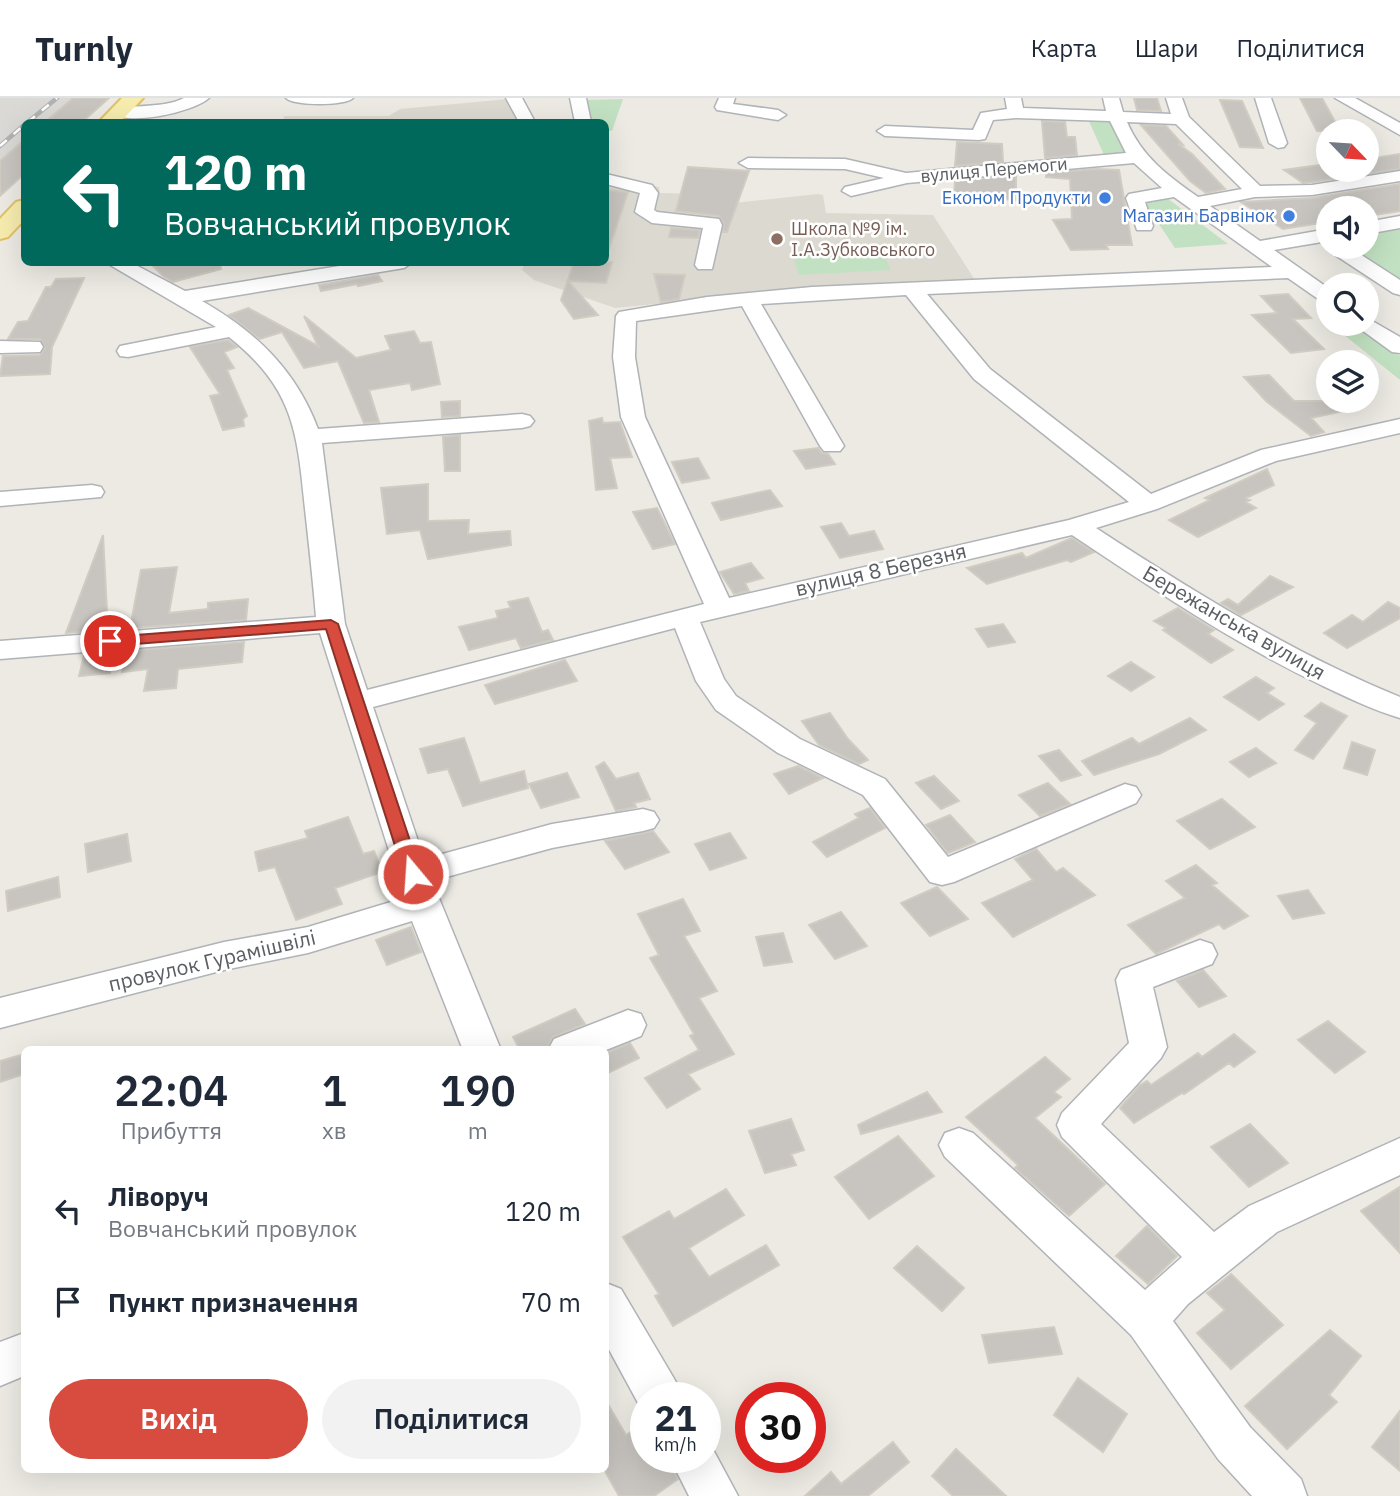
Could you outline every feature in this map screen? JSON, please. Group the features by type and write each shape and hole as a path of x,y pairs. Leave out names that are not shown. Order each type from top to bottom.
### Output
{"main road":[{"path":"0,232 21,211"}],"street":[{"path":"120,111 151,113 177,108 192,98 201,98"},
{"path":"294,98 345,98"},
{"path":"514,98 525,119"},
{"path":"578,98 582,119"},
{"path":"727,98 723,107 778,115"},
{"path":"1111,98 1118,126 1138,157 1156,176 1316,288"},
{"path":"1174,98 1181,119 1255,192"},
{"path":"1263,98 1278,144"},
{"path":"1343,98 1400,130"},
{"path":"885,131 979,135 987,116 1014,105 1072,109 1115,117 1181,119"},
{"path":"1005,130 1005,121 1014,105"},
{"path":"1072,109 1092,161"},
{"name":"вулиця Перемоги","path":"851,191 907,178 1138,157"},
{"path":"748,163 845,164 907,178"},
{"path":"609,168 628,167"},
{"path":"1195,203 1255,192 1312,191 1400,176"},
{"path":"609,180 646,189 649,193 644,212 652,217 712,223 705,265"},
{"path":"1144,226 1135,198 1178,191"},
{"path":"1379,226 1400,222"},
{"path":"1257,247 1316,241"},
{"path":"1356,259 1400,289"},
{"path":"121,266 233,330 249,343 284,382 309,438 331,624 418,889 480,1046"},
{"path":"181,298 379,266"},
{"path":"720,608 633,417 624,357 626,316 812,293 1293,272"},
{"path":"912,289 982,374 1148,504"},
{"path":"748,299 832,446"},
{"path":"128,351 233,330"},
{"path":"1379,333 1400,347"},
{"path":"0,347 32,347"},
{"path":"309,438 400,428 522,421"},
{"name":"вулиця 8 Березня","path":"357,702 720,608 1076,526 1148,504 1269,456 1400,426"},
{"path":"0,499 92,492"},
{"name":"Бережанська вулиця","path":"1076,526 1189,602 1276,652 1352,689 1400,708"},
{"path":"684,617 710,681 726,703 789,746 874,787 942,873 1125,795"},
{"path":"0,650 331,624"},
{"name":"провулок Гурамішвілі","path":"0,1013 224,956 308,940 418,889 552,836 643,820"},
{"path":"1200,954 1134,980 1148,1048 1076,1125 1213,1259"},
{"path":"577,1046 628,1025"},
{"path":"959,1145 1146,1320 1234,1443 1284,1496"},
{"path":"1146,1320 1173,1290 1263,1219 1364,1175 1400,1155"},
{"path":"609,1308 651,1382"},
{"path":"0,1364 21,1356"},
{"path":"702,1473 715,1496"}],"shaded area":[{"path":"0,98 77,98 50,119 21,119 21,143 0,161"},
{"path":"509,99 521,119 284,119 284,116 389,116 400,109"},
{"name":"Школа №9 ім. І.А.Зубковського","path":"609,177 659,187 660,193 698,194 697,207 818,194 823,195 826,213 933,215 975,280 837,286 615,308 534,280 522,270 524,266 609,266"}],"green space":[{"path":"623,99 612,131 609,131 609,119 587,119 584,100"},
{"path":"1088,119 1110,120 1128,156 1105,157"},
{"path":"1167,198 1228,244 1175,248 1144,202"},
{"path":"1400,222 1400,289 1354,259 1379,259 1379,226"},
{"path":"882,250 891,270 799,275 792,254"},
{"path":"1345,336 1372,336 1400,356 1400,380 1379,363 1379,350 1363,350"}],"building":[{"path":"73,98 109,98 85,119 48,119"},
{"path":"1134,98 1157,98 1161,111 1137,110"},
{"path":"1300,98 1322,98 1333,119 1316,119 1316,129"},
{"path":"1220,100 1242,101 1263,148 1240,147"},
{"path":"1042,121 1065,122 1067,137 1075,137 1077,155 1045,158"},
{"path":"1141,125 1166,126 1183,145 1178,144 1192,154 1225,189 1206,193 1190,181"},
{"path":"957,142 1002,144 1003,162 955,166"},
{"path":"21,143 21,177 0,196 0,161"},
{"path":"1400,154 1400,169 1379,172 1379,157"},
{"path":"1316,166 1316,181 1303,183 1284,170"},
{"path":"688,167 749,171 727,232 723,232 724,224 719,216 676,211"},
{"path":"1119,170 1132,245 1106,245 1108,249 1071,250 1053,220 1072,219 1070,179 1046,177 1046,173"},
{"path":"1016,176 1016,200 954,196 955,181"},
{"path":"1400,184 1400,211 1379,214 1379,196 1325,196"},
{"path":"609,190 628,192 609,249"},
{"path":"1316,197 1316,224 1283,229 1241,202"},
{"path":"671,228 700,230 698,238 669,237"},
{"path":"609,262 612,262 606,283 568,281 598,315 574,319 561,300 573,266 609,266"},
{"path":"153,266 221,266 221,269 173,282"},
{"path":"654,274 685,275 679,299 661,302"},
{"path":"378,275 382,281 358,286 357,284 321,291 319,285"},
{"path":"84,278 52,347 50,374 0,376 3,356 40,355 45,348 40,339 8,339 18,322 28,321 46,287 51,287 56,279"},
{"path":"1288,294 1311,318 1293,319 1324,349 1291,353 1252,315 1277,313 1261,296"},
{"path":"248,308 318,346 304,316 356,358 391,350 385,336 414,331 420,343 431,342 440,384 412,390 410,383 369,390 379,422 364,423 338,361 304,368 282,332 260,339 229,315"},
{"path":"228,340 237,347 224,352 234,368 227,370 247,416 243,419 244,426 223,430 210,396 220,394 190,347"},
{"path":"1269,375 1294,401 1316,401 1316,413 1334,413 1311,418 1324,432 1311,436 1266,401 1244,377"},
{"path":"460,401 460,416 442,417 441,402"},
{"path":"602,418 603,423 620,422 632,457 610,458 617,488 596,490 589,421"},
{"path":"460,435 460,471 445,471 443,437"},
{"path":"818,448 822,453 828,454 835,464 806,469 794,451"},
{"path":"698,458 709,478 682,483 672,462"},
{"path":"1267,469 1274,485 1246,498 1250,500 1246,502 1256,508 1198,537 1169,520 1210,500 1205,498"},
{"path":"428,484 428,521 469,520 468,534 510,531 511,545 428,559 420,530 387,534 381,488"},
{"path":"770,490 782,506 721,520 712,503"},
{"path":"657,508 675,544 653,549 633,512"},
{"path":"841,523 849,536 874,531 883,549 840,558 821,527"},
{"path":"103,535 108,630 66,633"},
{"path":"1072,538 1094,552 1071,562 1067,560 987,584 967,568 1022,553 1026,558"},
{"path":"751,563 763,578 745,583 749,591 734,594 720,572"},
{"path":"177,567 169,613 208,609 208,603 248,599 246,620 130,628 141,570"},
{"path":"1270,576 1293,587 1241,615 1221,603 1228,599 1238,605"},
{"path":"528,598 542,632 548,630 553,640 521,648 516,638 469,650 459,627 498,618 496,611 511,608 508,602"},
{"path":"1388,602 1400,608 1400,618 1347,648 1324,633 1352,615 1363,622"},
{"path":"1178,608 1214,630 1208,634 1233,650 1211,663 1154,621"},
{"path":"1003,624 1015,642 988,647 976,629"},
{"path":"244,642 242,662 178,669 176,688 144,691 148,669 122,672 126,651"},
{"path":"109,653 110,673 79,676 84,655"},
{"path":"565,660 577,681 495,704 485,685"},
{"path":"1131,662 1154,677 1131,691 1108,676"},
{"path":"1256,677 1274,688 1267,693 1284,704 1259,720 1224,697"},
{"path":"1321,703 1347,716 1313,759 1295,750 1317,723 1305,716"},
{"path":"830,713 848,739 868,760 859,764 819,745 802,721"},
{"path":"1190,718 1206,730 1159,754 1094,775 1082,761 1132,738 1139,744"},
{"path":"464,738 480,783 524,771 528,788 463,806 448,769 428,773 420,749"},
{"path":"1352,742 1375,750 1367,775 1344,768"},
{"path":"1256,748 1276,763 1249,777 1230,762"},
{"path":"1059,750 1081,775 1061,781 1039,756"},
{"path":"604,762 616,779 638,773 650,799 634,803 636,807 616,811 596,767"},
{"path":"798,766 823,778 789,794 774,774"},
{"path":"567,773 579,797 541,808 529,784"},
{"path":"934,776 959,801 941,809 916,783"},
{"path":"1048,783 1070,804 1040,816 1019,795"},
{"path":"1222,799 1255,827 1210,849 1177,821"},
{"path":"870,808 885,828 827,857 813,842 859,818 855,814"},
{"path":"950,815 975,842 948,853 926,825"},
{"path":"348,817 363,854 374,851 382,872 335,888 342,904 296,920 275,867 259,871 255,852 308,838 305,831"},
{"path":"653,831 669,852 625,869 605,841"},
{"path":"730,833 746,858 710,870 695,844"},
{"path":"127,834 131,861 88,872 85,844"},
{"path":"1036,849 1056,872 1063,868 1095,895 1013,937 982,903 1033,880 1015,859"},
{"path":"1196,865 1217,883 1212,885 1248,916 1224,929 1219,924 1156,954 1128,925 1185,898 1166,881"},
{"path":"58,877 60,897 8,911 6,891"},
{"path":"937,887 968,919 930,936 901,903"},
{"path":"1308,890 1324,913 1293,919 1278,896"},
{"path":"683,899 700,931 684,936 717,991 699,998 734,1054 688,1074 700,1089 667,1108 645,1078 699,1050 690,1036 694,1034 650,958 659,955 638,914"},
{"path":"841,912 867,946 835,959 809,925"},
{"path":"411,927 421,952 387,965 376,940"},
{"path":"783,933 792,962 764,966 756,937"},
{"path":"1203,970 1226,996 1199,1007 1177,981"},
{"path":"575,1009 585,1024 553,1037 547,1046 518,1046 513,1037"},
{"path":"1328,1021 1365,1052 1335,1073 1298,1040"},
{"path":"1234,1034 1255,1052 1234,1067 1229,1063 1184,1094 1134,1123 1120,1108 1139,1086 1147,1081 1151,1085 1198,1053 1202,1057"},
{"path":"630,1043 639,1058 609,1073 609,1052"},
{"path":"21,1055 21,1075 0,1082 0,1061"},
{"path":"1045,1057 1070,1079 1054,1092 1061,1097 1035,1118 1105,1184 1069,1216 1015,1168 1018,1165 966,1117"},
{"path":"927,1092 942,1112 861,1134 858,1125"},
{"path":"791,1119 804,1150 791,1154 796,1165 765,1173 749,1131"},
{"path":"1250,1124 1288,1163 1249,1187 1211,1147"},
{"path":"898,1136 934,1176 869,1219 835,1177"},
{"path":"1400,1187 1400,1253 1361,1211"},
{"path":"726,1189 744,1215 689,1248 709,1277 766,1245 779,1265 673,1326 655,1296 659,1294 623,1237 669,1211 674,1219"},
{"path":"1147,1226 1177,1256 1148,1284 1116,1256"},
{"path":"917,1246 964,1288 942,1311 894,1268"},
{"path":"1231,1274 1283,1325 1231,1369 1197,1333 1225,1310 1207,1293"},
{"path":"1054,1327 1062,1354 989,1363 982,1335"},
{"path":"1330,1330 1361,1356 1329,1395 1337,1402 1287,1449 1245,1406"},
{"path":"1078,1378 1127,1414 1103,1452 1054,1415"},
{"path":"609,1406 626,1435 630,1432 630,1473 675,1473 678,1479 654,1496 619,1496 606,1473 609,1473"},
{"path":"1400,1411 1400,1471 1372,1447"},
{"path":"893,1442 909,1462 868,1496 805,1496 831,1472 841,1484"},
{"path":"956,1449 1006,1496 953,1496 932,1476"}],"railway":[{"path":"32,119 57,98"},
{"path":"0,146 21,128"}],"place":[{"name":"Економ Продукти","path":"1105,198"},
{"name":"Магазин Барвінок","path":"1289,216"},
{"name":"Школа №9 ім. І.А.Зубковського","path":"777,239"}],"route":[{"path":"110,641 331,624 413,874"}]}
